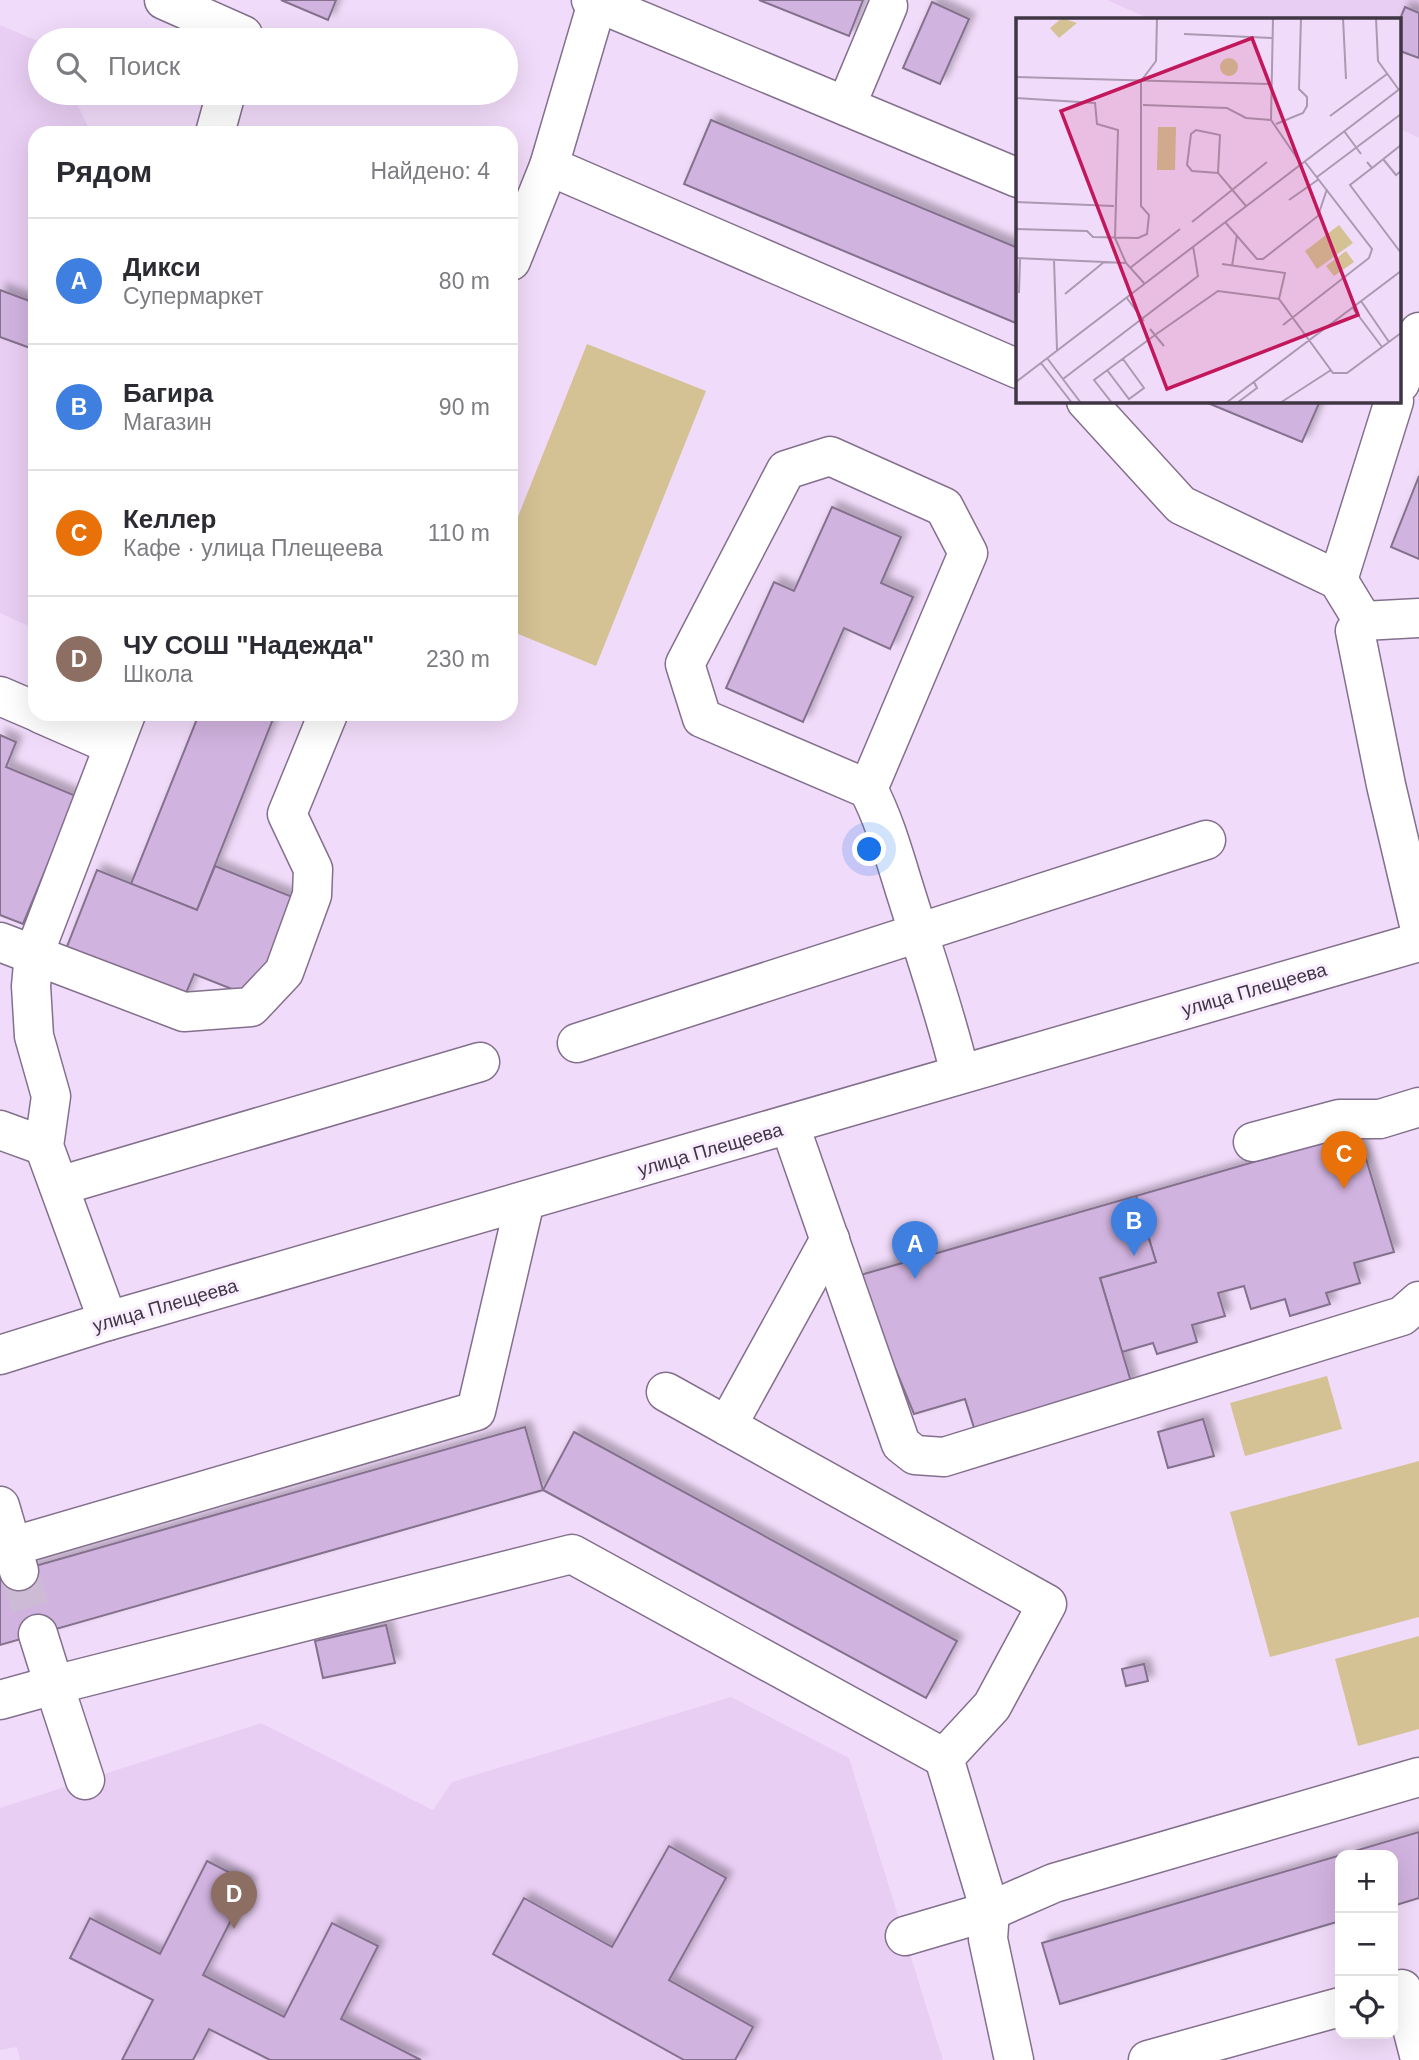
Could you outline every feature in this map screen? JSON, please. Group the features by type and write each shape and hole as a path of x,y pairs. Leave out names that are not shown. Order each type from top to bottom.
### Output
{"main road":[{"path":"164,0 227,28"},
{"path":"518,244 550,166 597,1 1016,177"},
{"path":"846,106 888,6"},
{"path":"217,126 223,105"},
{"path":"550,166 1016,368"},
{"path":"1402,375 1411,338"},
{"path":"1087,402 1181,505 1338,580 1363,621"},
{"path":"1338,580 1394,402"},
{"path":"868,789 968,553 944,507 830,456 786,470 685,664 702,718 868,789 918,933 948,1026 960,1074"},
{"path":"1419,618 1363,621 1355,631 1386,785 1419,925"},
{"path":"0,696 28,708"},
{"path":"77,721 119,729 17,948 31,986 34,1036 51,1096 44,1146 108,1321"},
{"path":"17,948 184,1012 251,1007 284,972 312,895 313,869 287,814 324,721"},
{"path":"577,1043 1206,840"},
{"name":"улица Плещеева","path":"0,1354 1419,942"},
{"path":"59,1186 480,1062"},
{"path":"1253,1142 1339,1119 1380,1119 1419,1107"},
{"path":"790,1126 901,1444 915,1455 944,1457 1402,1316 1419,1301"},
{"path":"0,1130 44,1146"},
{"path":"0,1506 11,1556 476,1411 525,1201"},
{"path":"726,1426 830,1240"},
{"path":"666,1392 1047,1604 992,1706 944,1758"},
{"path":"0,1699 572,1554 944,1758 989,1911 988,1938 1014,2060"},
{"path":"38,1634 85,1780"},
{"path":"905,1936 989,1911 1054,1883 1419,1777"},
{"path":"1405,1989 1419,2055"},
{"path":"1148,2060 1335,2008"}],"shaded area":[{"path":"1107,0 1419,0 1419,138 1402,130 1402,18 1148,18"},
{"path":"0,25 28,37 28,105 78,105 88,126 28,126 28,626 0,613"},
{"path":"587,344 706,391 596,666 518,634 518,516"},
{"path":"1327,1376 1342,1429 1245,1456 1230,1403"},
{"path":"1419,1461 1419,1617 1270,1657 1230,1512"},
{"path":"1419,1636 1419,1729 1358,1746 1335,1659"},
{"path":"731,1697 849,1758 943,2060 20,2060 17,2047 0,2050 0,1808 261,1723 433,1810 452,1782"}],"building":[{"path":"281,0 336,0 328,20"},
{"path":"759,0 863,0 849,36"},
{"path":"932,2 969,19 940,84 903,68"},
{"path":"1405,7 1419,13 1419,58 1402,52 1400,18"},
{"path":"711,120 1016,247 1016,323 684,184"},
{"path":"0,290 28,300 28,347 0,337"},
{"path":"1205,402 1320,402 1302,442"},
{"path":"1419,476 1419,559 1391,547"},
{"path":"832,507 901,537 881,583 913,597 890,649 844,628 803,722 726,688 774,582 794,591"},
{"path":"196,721 272,721 197,910 131,884"},
{"path":"0,735 16,742 6,767 76,796 23,924 0,915"},
{"path":"215,866 305,902 265,1002 194,974 179,1010 61,962 97,870 197,910"},
{"path":"1358,1132 1394,1252 1354,1263 1360,1283 1326,1293 1330,1304 1290,1316 1285,1299 1251,1309 1244,1286 1218,1293 1225,1316 1192,1325 1197,1342 1157,1354 1153,1343 1122,1352 1100,1278 1156,1262 1136,1196"},
{"path":"1136,1196 1156,1262 1100,1278 1132,1385 975,1431 965,1399 914,1414 857,1276"},
{"path":"1203,1419 1214,1456 1168,1468 1158,1432"},
{"path":"525,1427 543,1490 0,1645 0,1576"},
{"path":"574,1432 957,1641 926,1698 543,1490"},
{"path":"386,1625 395,1663 323,1678 315,1641"},
{"path":"1144,1664 1148,1681 1126,1686 1122,1669"},
{"path":"1419,1832 1419,1898 1398,1904 1398,1850 1358,1850"},
{"path":"669,1846 726,1878 669,1980 753,2027 735,2060 684,2060 493,1954 524,1898 612,1947"},
{"path":"1335,1856 1335,1922 1060,2004 1042,1943"},
{"path":"207,1861 250,1883 203,1975 284,2017 332,1923 378,1946 341,2019 421,2060 270,2060 209,2029 193,2060 122,2060 153,2000 70,1958 90,1918 160,1954"}],"tunnel":[{"path":"19,1571 38,1634"}],"place":[{"name":"Келлер","path":"1344,1189"},
{"name":"Багира","path":"1134,1256"},
{"name":"Дикси","path":"915,1279"},
{"name":"ЧУ СОШ \"Надежда\"","path":"234,1929"}]}
